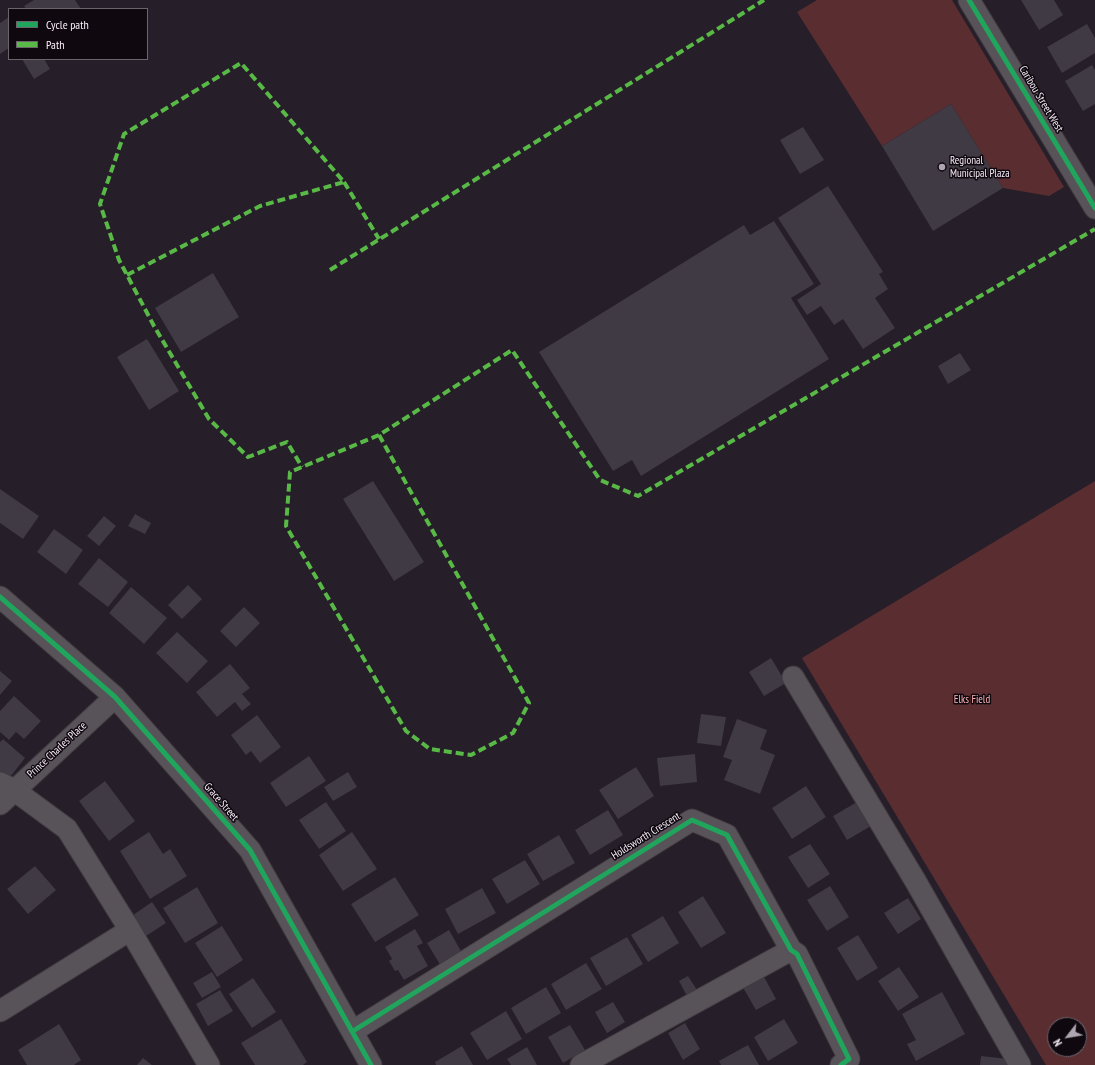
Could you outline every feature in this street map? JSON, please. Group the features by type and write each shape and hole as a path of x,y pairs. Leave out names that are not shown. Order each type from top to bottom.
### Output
{"street":[{"name":"Caribou Street West","path":"969,0 1094,204"},
{"name":"Grace Street","path":"0,597 115,697 250,850 371,1065"},
{"path":"793,677 916,882 1020,1065"},
{"name":"Prince Charles Place","path":"5,792 115,697"},
{"path":"5,792 67,829 130,930 209,1065"},
{"name":"Holdsworth Crescent","path":"353,1031 692,820 727,835 791,950 797,954 849,1059 841,1065"},
{"path":"0,1011 130,930"},
{"path":"581,1065 791,950"}],"green space":[{"path":"817,0 952,0 1064,187 1049,196 1003,188 951,104 882,146 797,12"},
{"name":"Elks Field","path":"1095,481 1095,1065 1046,1065 802,658"}],"building":[{"path":"34,0 75,0 80,8 25,8 24,6"},
{"path":"1021,0 1054,0 1063,15 1039,30"},
{"path":"8,18 8,49 0,54 0,23"},
{"path":"1087,24 1095,38 1095,53 1062,73 1047,47"},
{"path":"23,60 45,60 50,69 34,79"},
{"path":"1092,65 1095,70 1095,104 1083,111 1065,81"},
{"name":"Regional Municipal Plaza","path":"951,104 1003,188 933,231 882,146"},
{"path":"803,127 824,160 800,174 780,140"},
{"path":"828,186 883,272 879,274 888,289 875,298 895,328 863,349 843,319 834,325 821,306 807,315 797,300 821,284 778,218"},
{"path":"774,221 814,284 791,298 829,359 641,476 632,460 613,471 539,352 744,225 750,235"},
{"path":"213,273 239,317 181,352 155,308"},
{"path":"147,339 179,391 149,410 117,357"},
{"path":"960,353 971,370 948,384 938,366"},
{"path":"373,481 424,562 394,581 343,499"},
{"path":"0,489 39,516 23,539 0,523"},
{"path":"135,514 151,523 145,534 128,526"},
{"path":"104,516 116,526 99,546 87,536"},
{"path":"54,529 83,550 66,574 37,552"},
{"path":"99,558 128,582 108,607 78,584"},
{"path":"188,585 202,599 182,619 168,605"},
{"path":"131,587 167,618 144,644 109,613"},
{"path":"244,607 260,623 236,647 220,631"},
{"path":"177,632 208,661 187,683 156,653"},
{"path":"771,658 786,683 764,696 749,672"},
{"path":"230,664 250,688 242,694 251,704 242,711 235,702 217,717 196,692"},
{"path":"0,671 12,681 0,695"},
{"path":"14,696 41,721 24,739 16,732 9,740 0,732 0,711"},
{"path":"701,714 726,717 721,746 697,743"},
{"path":"257,715 281,747 260,763 251,751 246,755 231,735"},
{"path":"737,719 767,730 760,749 775,755 760,794 724,780 732,760 723,757"},
{"path":"3,739 25,758 7,781 0,775 0,742"},
{"path":"695,754 697,782 660,786 657,758"},
{"path":"309,756 326,781 286,807 270,783"},
{"path":"636,767 654,796 618,819 599,790"},
{"path":"348,772 357,787 333,801 324,787"},
{"path":"105,781 135,821 109,841 79,801"},
{"path":"806,786 826,817 792,839 772,808"},
{"path":"326,802 346,831 319,849 299,820"},
{"path":"857,802 871,826 847,840 833,816"},
{"path":"608,810 623,835 590,855 575,830"},
{"path":"149,832 163,854 170,849 187,876 150,899 120,851"},
{"path":"352,832 377,869 343,891 319,855"},
{"path":"559,835 575,863 543,881 527,854"},
{"path":"810,844 830,874 808,888 788,857"},
{"path":"525,860 540,884 507,904 492,879"},
{"path":"35,866 56,890 28,914 7,889"},
{"path":"395,877 419,915 375,942 351,904"},
{"path":"830,886 849,917 827,931 807,900"},
{"path":"197,887 218,923 185,943 163,908"},
{"path":"482,888 496,913 458,934 445,909"},
{"path":"703,896 726,933 701,948 678,912"},
{"path":"908,898 921,919 898,934 884,913"},
{"path":"152,902 166,923 146,936 133,915"},
{"path":"663,916 679,943 648,962 631,935"},
{"path":"222,926 243,960 217,977 195,943"},
{"path":"415,929 423,943 417,946 428,966 404,980 398,970 395,971 389,961 392,959 385,947"},
{"path":"449,930 462,953 441,966 427,943"},
{"path":"858,935 878,968 857,981 837,948"},
{"path":"627,937 643,964 606,986 590,958"},
{"path":"586,963 602,989 566,1010 551,984"},
{"path":"899,967 919,997 898,1011 878,981"},
{"path":"212,972 221,987 202,998 193,983"},
{"path":"762,973 776,999 756,1010 741,984"},
{"path":"688,976 697,990 687,996 679,981"},
{"path":"253,978 276,1012 252,1028 229,994"},
{"path":"546,987 561,1013 526,1034 511,1008"},
{"path":"220,990 233,1011 208,1026 196,1004"},
{"path":"942,992 965,1034 916,1061 907,1044 916,1040 902,1014"},
{"path":"613,1002 625,1022 607,1033 595,1012"},
{"path":"506,1011 522,1039 487,1060 470,1033"},
{"path":"281,1019 307,1062 303,1065 255,1065 241,1043"},
{"path":"784,1019 798,1043 768,1061 754,1037"},
{"path":"685,1023 700,1049 683,1060 668,1033"},
{"path":"59,1024 81,1060 74,1065 27,1065 18,1050"},
{"path":"570,1025 585,1050 563,1063 548,1037"},
{"path":"748,1045 759,1065 721,1065 719,1061"},
{"path":"462,1046 473,1065 436,1065 435,1062"},
{"path":"527,1047 537,1065 511,1065 507,1059"},
{"path":"981,1056 1008,1059 1007,1065 980,1065"},
{"path":"143,1058 152,1065 137,1065"}],"marked path":[{"path":"330,270 764,0"},
{"path":"127,275 260,206 344,182 241,63 124,134 100,204 119,260 154,326 209,419 248,457 287,442 302,467"},
{"path":"344,182 379,239"},
{"path":"379,435 529,703 513,733 471,755 430,749 406,731 286,526 290,472 379,435 512,350 600,480 638,496 1095,229"}],"cycle path":[{"path":"969,0 1095,208"},
{"path":"0,597 115,697 250,850 371,1065"},
{"path":"353,1031 692,820 727,835 791,950 797,954 849,1059 841,1065"}],"place":[{"name":"Regional Municipal Plaza","path":"942,167"}]}
